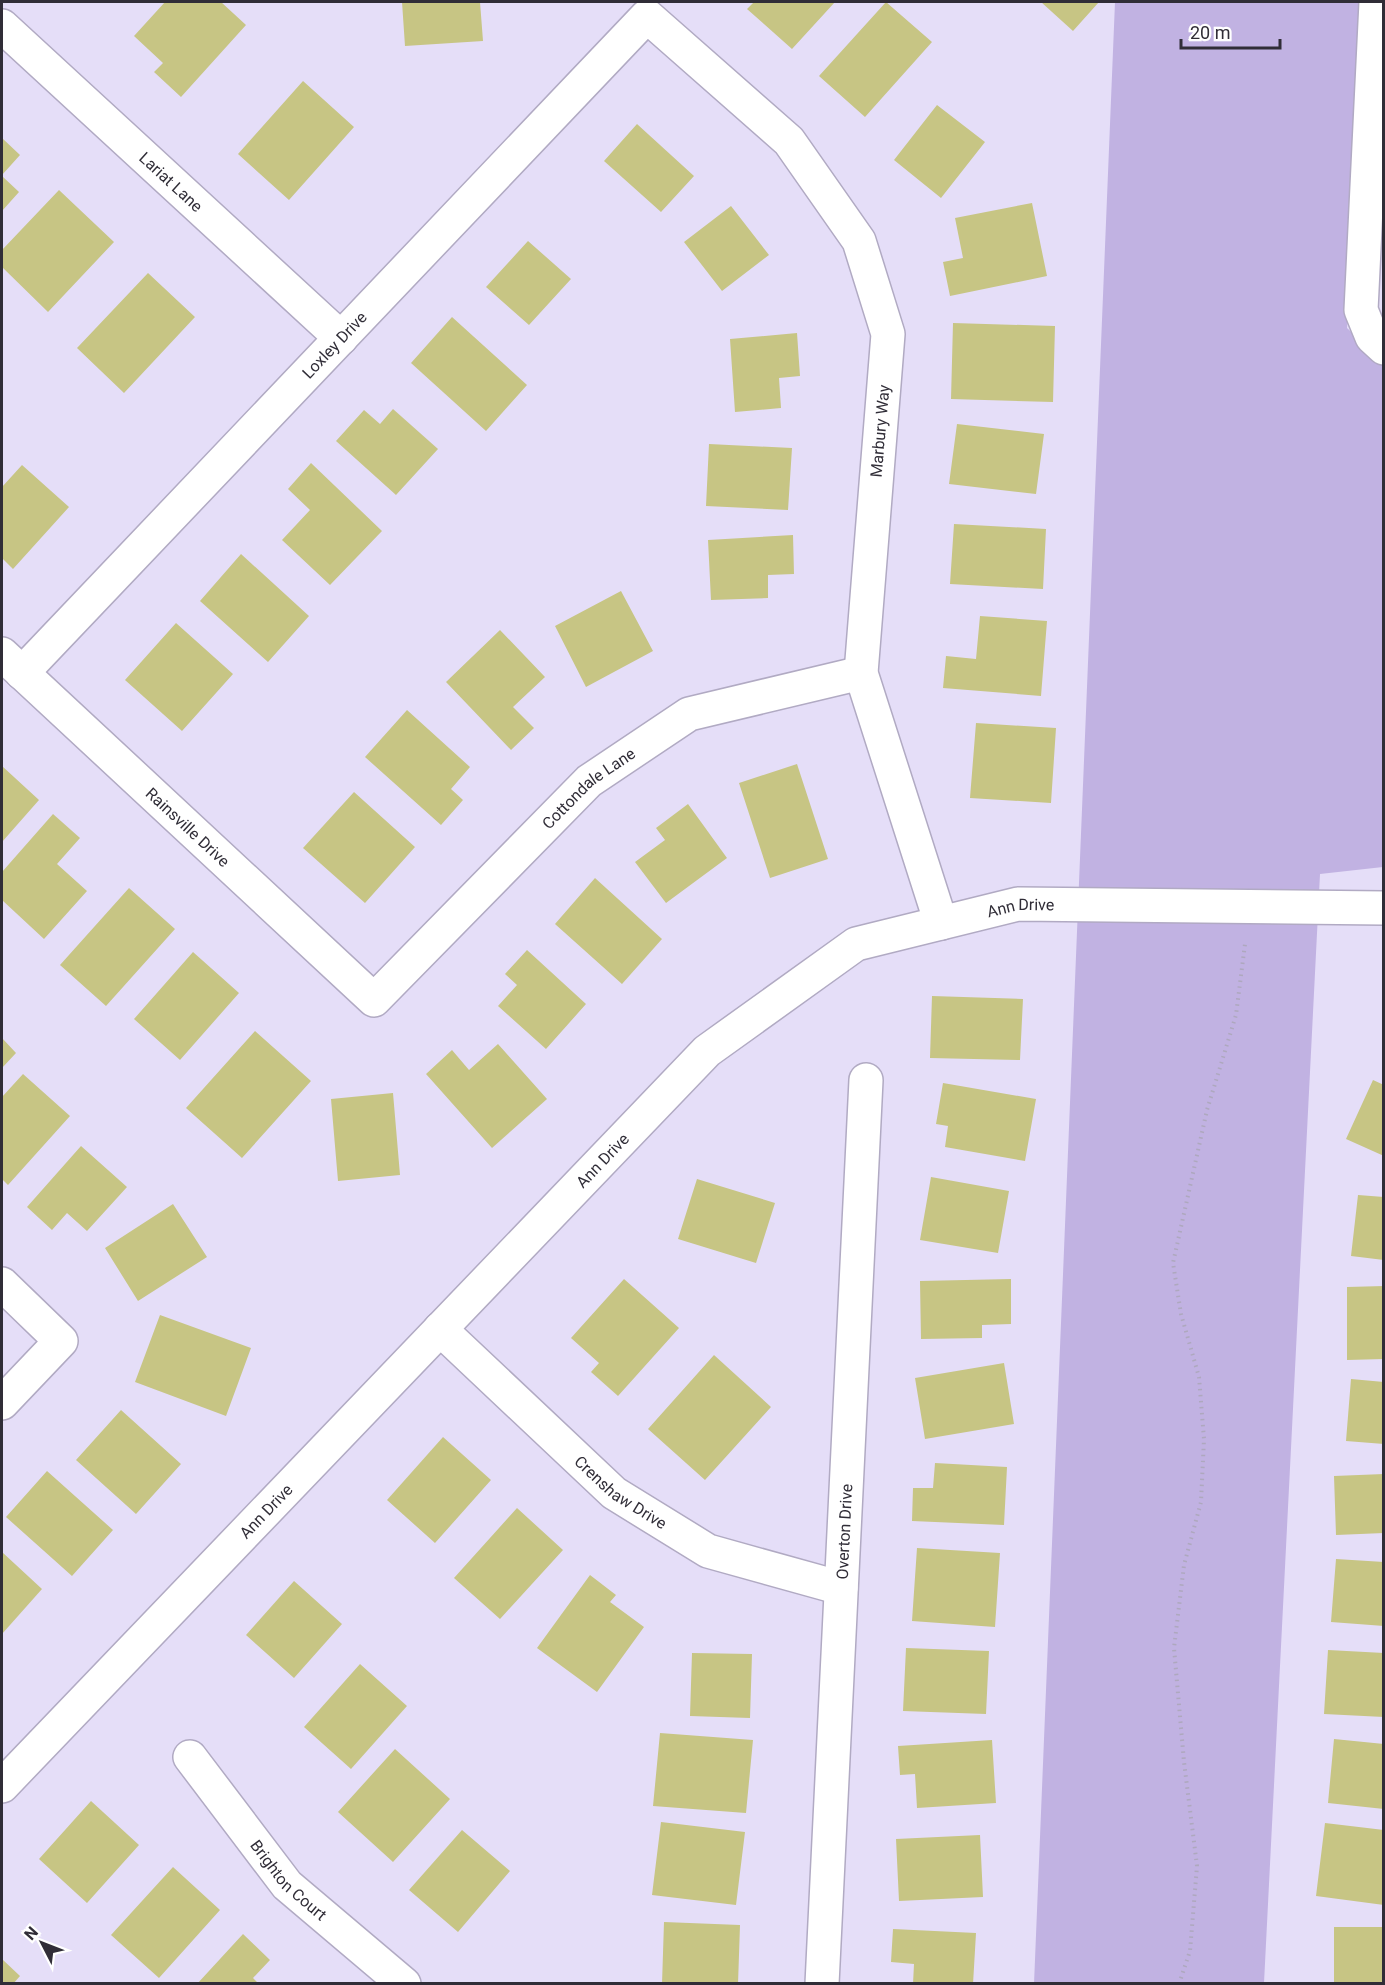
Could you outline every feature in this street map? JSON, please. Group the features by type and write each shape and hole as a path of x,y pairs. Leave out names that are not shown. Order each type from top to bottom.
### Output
{"street":[{"path":"1376,2 1360,310 1372,337 1383,348"},
{"name":"Loxley Drive","path":"12,663 341,338 647,16"},
{"name":"Marbury Way","path":"647,16 789,141 859,241 888,334 861,673 940,923"},
{"name":"Lariat Lane","path":"2,26 341,338"},
{"name":"Rainsville Drive","path":"12,663 374,1000"},
{"name":"Cottondale Lane","path":"374,1000 589,781 688,714 861,673"},
{"name":"Ann Drive","path":"2,1786 707,1051 856,944 1018,904 1383,908"},
{"name":"Overton Drive","path":"822,1983 866,1080"},
{"path":"2,1284 61,1341 2,1403"},
{"name":"Crenshaw Drive","path":"440,1329 614,1493 708,1551 841,1587"},
{"name":"Brighton Court","path":"190,1757 287,1885 404,1983"}],"path":[{"path":"1179,1983 1190,1951 1197,1866 1184,1762 1174,1648 1185,1565 1201,1502 1204,1440 1199,1377 1181,1314 1173,1263 1207,1110 1236,1015 1245,944"}],"shaded area":[{"path":"1115,2 1367,2 1347,328 1383,362 1383,867 1320,874 1264,1983 1034,1984"}],"building":[{"path":"165,2 221,2 246,25 181,97 154,72 163,63 134,36"},
{"path":"402,2 480,2 483,41 405,46"},
{"path":"754,2 835,2 792,49 747,9"},
{"path":"886,2 932,42 865,117 819,76"},
{"path":"1041,2 1099,2 1073,31"},
{"path":"303,81 354,127 289,200 238,154"},
{"path":"937,105 985,142 941,198 894,160"},
{"path":"637,124 694,176 661,212 604,161"},
{"path":"2,138 20,155 2,175"},
{"path":"2,176 19,192 2,211"},
{"path":"59,190 114,242 48,312 2,267 2,250"},
{"path":"1032,203 1047,276 950,296 943,262 963,258 955,218"},
{"path":"731,206 769,255 722,291 684,242"},
{"path":"528,241 571,279 529,325 486,287"},
{"path":"148,273 195,317 124,393 77,348"},
{"path":"452,317 527,385 486,431 411,363"},
{"path":"953,323 1055,326 1053,402 951,399"},
{"path":"797,333 800,376 779,378 781,408 735,412 730,339"},
{"path":"393,409 438,449 396,495 336,441 364,410 380,424"},
{"path":"957,424 1044,434 1036,494 949,484"},
{"path":"709,444 792,448 788,510 706,506"},
{"path":"311,463 382,531 330,585 282,540 310,510 288,489"},
{"path":"22,465 69,507 13,569 2,558 2,487"},
{"path":"954,524 1046,529 1043,589 950,584"},
{"path":"793,535 794,574 768,575 768,598 711,600 708,540"},
{"path":"241,554 309,616 268,662 200,601"},
{"path":"621,591 653,651 586,687 555,626"},
{"path":"980,616 1047,621 1041,696 943,688 946,656 976,659"},
{"path":"176,623 233,674 182,731 125,680"},
{"path":"500,630 545,677 513,707 534,728 511,750 446,682"},
{"path":"407,710 470,767 451,789 463,800 441,825 365,757"},
{"path":"976,723 1056,728 1051,803 970,798"},
{"path":"797,764 828,859 770,878 739,783"},
{"path":"2,766 39,800 2,842"},
{"path":"354,792 415,847 365,903 303,848"},
{"path":"688,804 727,858 666,903 635,862 665,840 656,828"},
{"path":"53,814 80,838 57,864 87,891 44,939 2,900 2,872"},
{"path":"595,878 662,939 622,984 555,924"},
{"path":"129,888 175,929 106,1006 60,965"},
{"path":"527,950 586,1004 546,1049 498,1006 517,985 505,974"},
{"path":"193,952 239,993 180,1060 134,1019"},
{"path":"932,996 1023,999 1020,1060 930,1058"},
{"path":"255,1031 311,1081 242,1158 186,1108"},
{"path":"2,1038 16,1053 2,1068"},
{"path":"498,1044 547,1099 492,1148 426,1074 452,1050 469,1070"},
{"path":"23,1074 70,1116 8,1185 2,1179 2,1097"},
{"path":"1373,1080 1384,1085 1384,1156 1346,1139"},
{"path":"943,1083 1036,1099 1025,1161 945,1147 948,1126 936,1124"},
{"path":"393,1093 400,1175 338,1181 331,1099"},
{"path":"81,1146 127,1187 87,1231 67,1213 52,1230 27,1207"},
{"path":"931,1177 1009,1191 998,1253 920,1240"},
{"path":"697,1179 775,1203 756,1263 678,1239"},
{"path":"1358,1195 1384,1197 1384,1260 1351,1256"},
{"path":"173,1204 207,1257 138,1301 105,1248"},
{"path":"624,1279 679,1328 618,1396 591,1372 599,1363 571,1338"},
{"path":"1011,1279 1011,1324 982,1325 982,1338 921,1339 920,1281"},
{"path":"1384,1286 1384,1359 1347,1360 1347,1287"},
{"path":"160,1315 251,1348 226,1416 135,1382"},
{"path":"714,1355 771,1407 705,1480 648,1429"},
{"path":"1004,1363 1014,1424 925,1439 915,1378"},
{"path":"1351,1379 1384,1382 1384,1444 1346,1441"},
{"path":"121,1410 181,1464 136,1514 76,1460"},
{"path":"443,1437 491,1480 435,1543 387,1500"},
{"path":"935,1463 1007,1467 1004,1525 912,1521 913,1488 933,1488"},
{"path":"47,1471 113,1530 72,1576 6,1517"},
{"path":"1384,1474 1384,1533 1336,1535 1334,1476"},
{"path":"517,1508 563,1550 500,1619 454,1578"},
{"path":"917,1548 1000,1553 995,1627 912,1621"},
{"path":"2,1552 42,1589 2,1634"},
{"path":"1336,1559 1384,1562 1384,1626 1331,1622"},
{"path":"590,1575 616,1595 610,1602 644,1627 597,1692 537,1648"},
{"path":"294,1581 342,1624 294,1678 246,1635"},
{"path":"906,1648 989,1651 986,1714 903,1711"},
{"path":"1328,1650 1384,1653 1384,1717 1324,1714"},
{"path":"692,1653 752,1654 750,1718 690,1716"},
{"path":"360,1664 407,1706 351,1769 304,1727"},
{"path":"660,1733 753,1740 746,1813 653,1806"},
{"path":"1334,1739 1384,1744 1384,1809 1328,1803"},
{"path":"992,1740 996,1803 917,1808 915,1774 900,1775 898,1746"},
{"path":"395,1749 450,1799 393,1862 338,1812"},
{"path":"91,1801 139,1845 87,1903 39,1859"},
{"path":"661,1822 745,1832 736,1905 652,1895"},
{"path":"1325,1823 1384,1830 1384,1905 1316,1896"},
{"path":"462,1830 510,1871 458,1932 409,1890"},
{"path":"980,1835 983,1897 899,1901 896,1839"},
{"path":"173,1867 220,1910 159,1978 111,1935"},
{"path":"664,1922 740,1925 738,1984 662,1984"},
{"path":"1334,1927 1384,1927 1384,1984 1334,1984"},
{"path":"893,1929 976,1933 973,1984 913,1984 914,1964 891,1962"},
{"path":"243,1934 270,1960 253,1978 259,1984 197,1984"},
{"path":"2,1959 20,1976 13,1984 2,1984"}]}
